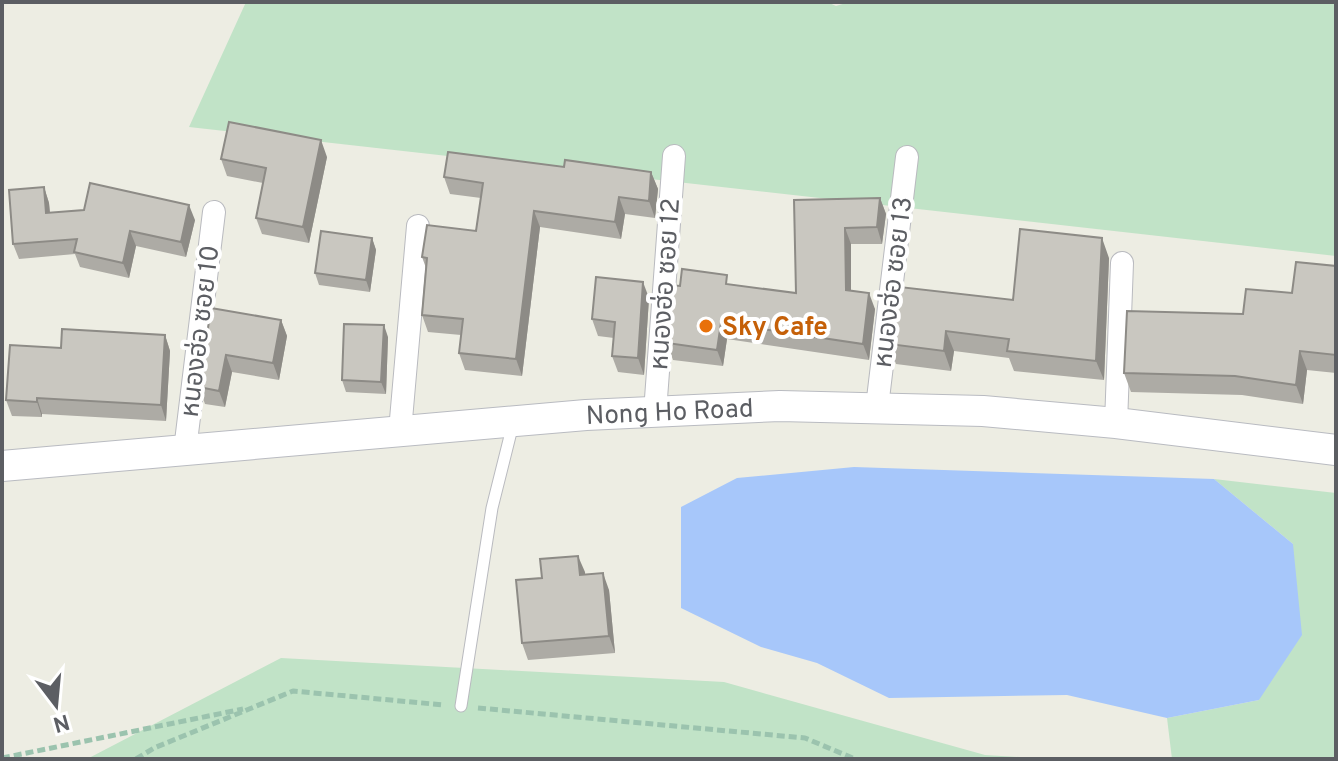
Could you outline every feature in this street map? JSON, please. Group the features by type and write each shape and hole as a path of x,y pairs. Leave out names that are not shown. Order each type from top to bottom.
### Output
{"main road":[{"name":"Nong Ho Road","path":"2,466 513,421 780,406 983,411 1116,423 1336,450"}],"street":[{"name":"หนองฮ่อ ซอย 12","path":"655,412 674,156"},
{"name":"หนองฮ่อ ซอย 13","path":"877,407 907,157"},
{"name":"หนองฮ่อ ซอย 10","path":"185,450 214,212"},
{"path":"400,431 418,226"},
{"path":"1116,423 1122,263"}],"lane":[{"path":"461,706 492,508 513,421"}],"path":[{"path":"136,759 154,748 293,691 805,738 855,759"},
{"path":"2,758 256,707"}],"green space":[{"path":"246,2 827,2 836,6 849,2 1336,2 1336,256 189,127"},
{"path":"1214,479 1336,493 1336,759 1172,759 1167,718 1259,700 1293,544"},
{"path":"281,658 724,682 985,755 1054,759 87,759"}],"water":[{"path":"854,467 1214,479 1293,544 1302,635 1259,700 1167,718 1067,695 889,698 817,663 761,647 681,608 681,507 737,478"}],"building":[{"path":"229,122 321,140 303,227 256,218 266,168 221,159"},
{"path":"448,152 564,167 565,160 651,172 649,201 619,197 615,222 534,211 516,359 459,353 463,319 422,315 427,258 422,257 427,225 476,231 483,183 444,177"},
{"path":"90,183 189,205 181,242 130,231 123,263 74,252 77,239 13,244 9,190 44,187 46,213 84,210"},
{"path":"880,198 877,227 845,228 846,290 869,293 863,344 721,323 717,350 667,343 671,285 680,286 682,269 727,275 726,284 796,293 794,200"},
{"path":"1020,229 1102,238 1096,361 1007,351 1009,339 946,331 944,351 889,344 895,293 899,294 900,287 1013,300"},
{"path":"321,231 372,238 366,280 315,273"},
{"path":"1296,262 1336,266 1336,355 1300,351 1296,385 1235,376 1124,373 1127,311 1243,314 1246,289 1292,293"},
{"path":"596,277 643,282 638,358 612,356 615,322 592,319"},
{"path":"211,308 281,320 273,363 226,355 219,391 199,387"},
{"path":"344,324 384,325 381,382 342,380"},
{"path":"62,329 165,335 161,405 37,398 37,402 6,400 10,345 61,348"},
{"path":"578,556 580,575 603,573 609,636 522,643 516,580 542,578 540,559"}],"place":[{"name":"Sky Cafe","path":"706,326"}]}
